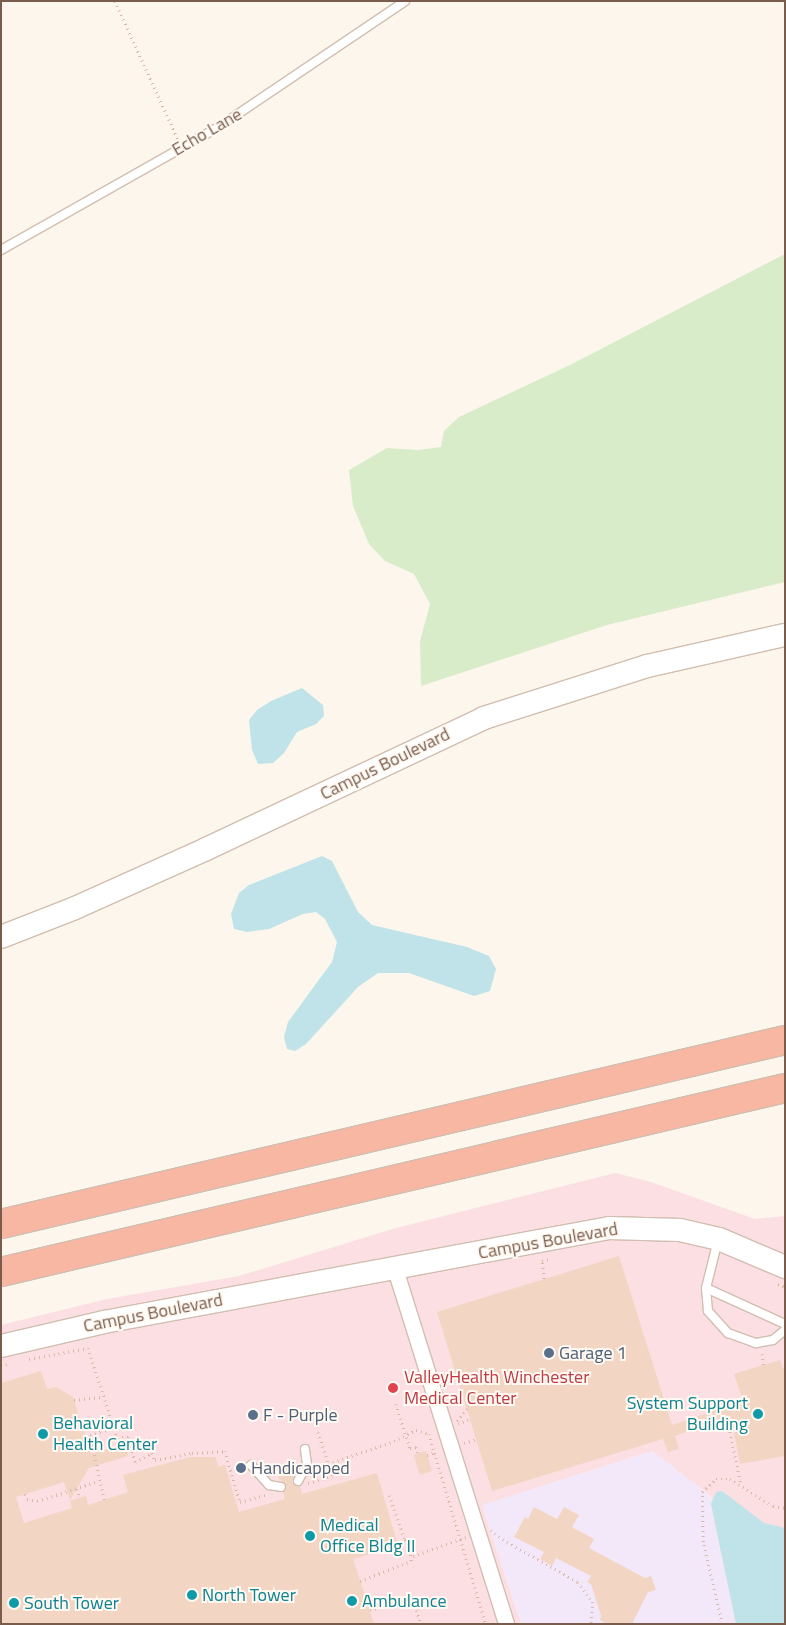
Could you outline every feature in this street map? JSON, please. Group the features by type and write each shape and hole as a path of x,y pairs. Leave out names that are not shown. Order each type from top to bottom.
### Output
{"highway":[{"path":"1,1224 785,1040"},
{"path":"1,1272 785,1088"}],"street":[{"name":"Campus Boulevard","path":"1,937 75,908 197,853 484,718 660,663 785,635"},
{"name":"Campus Boulevard","path":"8,1353 104,1322 609,1228 656,1227 719,1239 781,1275"},
{"path":"395,1269 506,1624"}],"lane":[{"name":"Echo Lane","path":"1,250 277,90 405,1"},
{"path":"719,1239 706,1288 708,1311 728,1333 756,1343 773,1340 785,1330"},
{"path":"706,1288 785,1324"},
{"path":"299,1484 307,1464 305,1448"},
{"path":"251,1465 269,1485 281,1487"}],"path":[{"path":"116,1 182,146"},
{"path":"544,1279 542,1261 551,1258"},
{"path":"781,1275 785,1287"},
{"path":"21,1357 35,1360 88,1348 120,1446"},
{"path":"1,1366 8,1353"},
{"path":"764,1365 760,1354 767,1353"},
{"path":"74,1400 104,1397"},
{"path":"396,1404 410,1448 416,1446 418,1453"},
{"path":"467,1409 458,1416 456,1425 470,1419"},
{"path":"727,1418 741,1484"},
{"path":"104,1500 90,1435 114,1427"},
{"path":"299,1484 332,1476 317,1430"},
{"path":"328,1464 416,1430 428,1434 459,1528 459,1540 486,1624"},
{"path":"116,1436 128,1437 135,1462 152,1453 155,1460 192,1453 225,1451 240,1502 268,1494"},
{"path":"462,1444 476,1439"},
{"path":"126,1452 132,1451"},
{"path":"722,1624 706,1562 700,1500 706,1486 716,1479 730,1479 741,1484 773,1506 785,1508"},
{"path":"25,1494 27,1498 37,1501 99,1481"},
{"path":"77,1489 80,1497"},
{"path":"389,1495 413,1556"},
{"path":"490,1529 507,1542 578,1582 593,1602 591,1624"},
{"path":"360,1580 407,1565 413,1556 459,1540"},
{"path":"370,1610 412,1596 421,1624"}],"shaded area":[{"name":"ValleyHealth Winchester Medical Center","path":"615,1173 651,1182 755,1219 785,1216 785,1624 736,1624 713,1516 712,1497 652,1451 482,1505 521,1624 1,1624 1,1325 107,1299 239,1276 396,1228"},
{"path":"652,1451 712,1497 713,1516 736,1624 521,1624 482,1505"}],"green space":[{"path":"785,254 785,582 607,625 421,686 420,641 430,604 414,574 385,561 369,544 353,506 349,470 387,448 418,450 441,447 444,431 459,417 570,365"}],"water":[{"path":"302,688 323,705 324,716 316,724 297,732 284,753 273,763 258,764 252,750 249,720 257,710 271,701"},
{"path":"322,856 332,861 358,912 372,925 467,947 489,956 496,969 490,991 474,996 409,973 378,973 358,987 306,1044 295,1051 287,1049 284,1037 288,1022 332,962 337,942 325,919 316,912 303,914 269,929 247,932 234,929 231,914 239,893 249,885"},
{"path":"722,1491 764,1523 785,1528 785,1624 736,1624 711,1504 716,1492"}],"building":[{"name":"Garage 1","path":"619,1256 672,1425 743,1401 734,1374 780,1360 785,1373 785,1456 740,1464 731,1416 675,1436 679,1449 668,1452 663,1439 492,1491 437,1312"},
{"path":"41,1371 47,1389 56,1387 73,1397 91,1454 124,1444 128,1456 89,1468 70,1500 64,1482 16,1497 24,1523 72,1508 70,1501 86,1496 88,1505 128,1492 123,1475 190,1457 215,1457 219,1467 225,1465 239,1512 285,1499 283,1492 286,1486 278,1477 283,1466 295,1472 292,1482 300,1486 302,1494 377,1473 398,1546 353,1559 374,1624 1,1624 1,1383"},
{"path":"426,1451 432,1471 420,1475 414,1455"},
{"path":"534,1507 557,1519 564,1507 579,1515 572,1527 594,1539 589,1548 645,1578 651,1576 656,1590 648,1592 632,1624 607,1624 600,1620 601,1616 591,1584 587,1582 591,1576 556,1558 552,1566 540,1559 544,1552 514,1537 525,1517 528,1519"}],"place":[{"name":"Garage 1","path":"549,1353"},
{"name":"ValleyHealth Winchester Medical Center","path":"393,1388"},
{"name":"System Support Building","path":"758,1414"},
{"name":"F - Purple","path":"253,1415"},
{"name":"Behavioral Health Center","path":"43,1434"},
{"name":"Handicapped","path":"241,1468"},
{"name":"Medical Office Bldg II","path":"310,1536"},
{"name":"North Tower","path":"192,1595"},
{"name":"Ambulance","path":"352,1601"},
{"name":"South Tower","path":"14,1603"}]}
